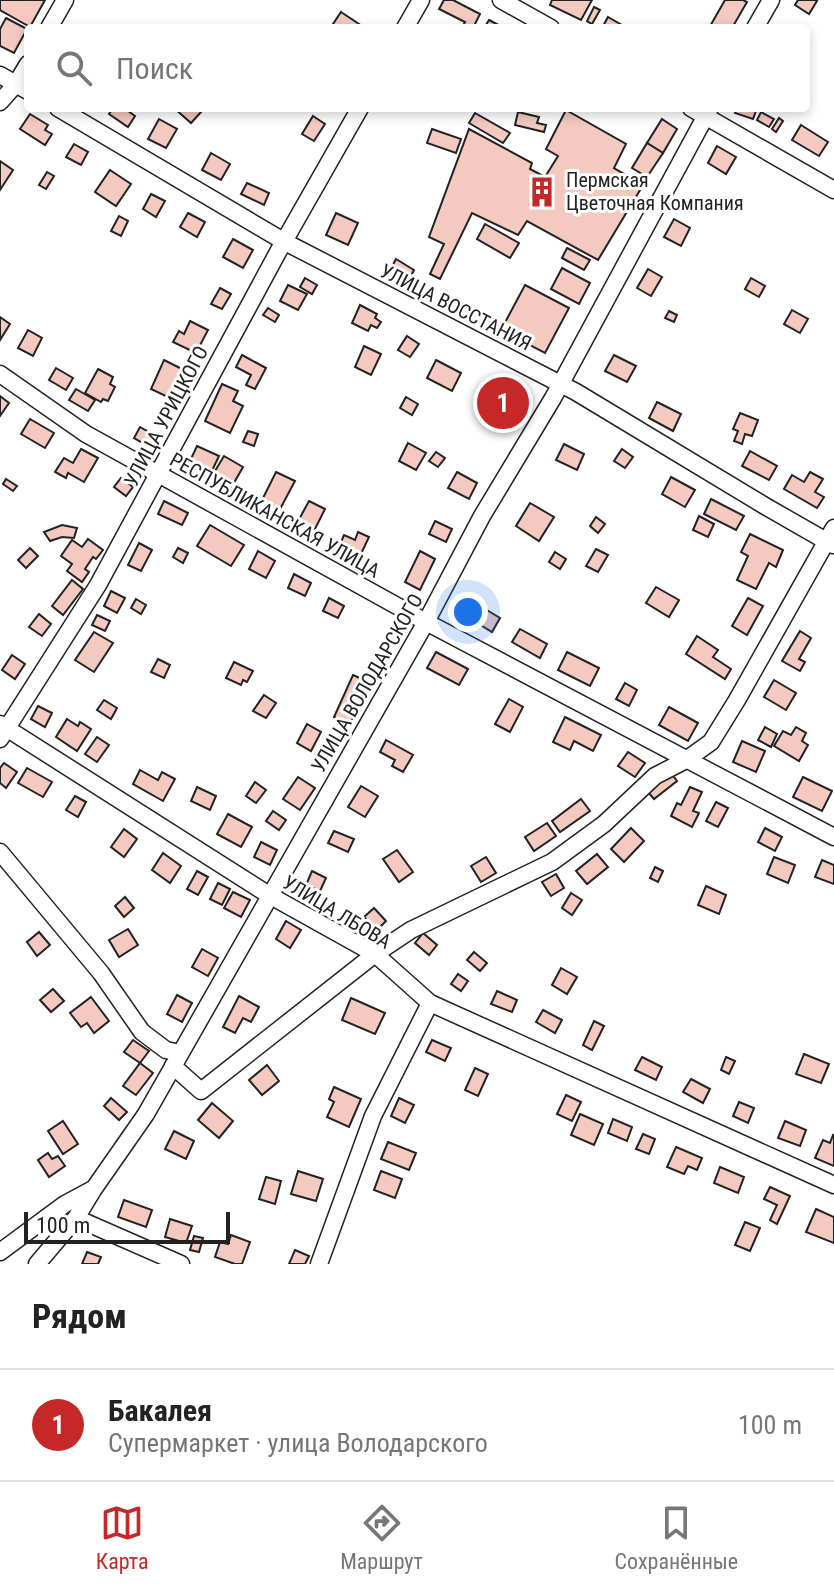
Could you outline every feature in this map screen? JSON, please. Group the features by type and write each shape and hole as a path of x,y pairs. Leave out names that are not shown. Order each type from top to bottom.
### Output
{"street":[{"path":"51,24 65,0"},
{"path":"407,24 421,0"},
{"path":"501,0 544,24"},
{"path":"757,24 771,0"},
{"path":"0,75 22,88 0,102"},
{"name":"УЛИЦА ВОССТАНИЯ","path":"65,112 285,242 560,383 832,538"},
{"name":"УЛИЦА УРИЦКОГО","path":"2,730 98,585 358,112"},
{"name":"УЛИЦА ВОЛОДАРСКОГО","path":"37,1264 76,1218 146,1114 560,383 701,112"},
{"path":"704,112 834,190"},
{"name":"РЕСПУБЛИКАНСКАЯ УЛИЦА","path":"0,374 86,434 426,622 834,837"},
{"path":"0,852 101,973 142,1032 177,1060 201,1091 375,954 411,930 552,862 604,824 655,776 686,760 711,742 832,538"},
{"name":"УЛИЦА ЛБОВА","path":"2,730 269,895 375,954 430,1003 834,1185"},
{"path":"319,1264 373,1116 430,1003"},
{"path":"0,1252 65,1204 93,1190"},
{"path":"76,1218 181,1264"}],"building":[{"path":"0,0 45,0 32,24 25,24 0,10"},
{"path":"444,0 453,0 480,14 475,24 464,24 439,9"},
{"path":"552,0 592,0 581,20 550,5"},
{"path":"725,0 747,2 734,24 711,24"},
{"path":"798,0 817,1 809,14 795,5"},
{"path":"594,7 600,10 592,24 587,21"},
{"path":"341,12 359,24 333,24"},
{"path":"608,17 620,24 604,24"},
{"path":"6,18 24,27 24,35 14,53 0,46 0,29"},
{"path":"130,112 135,116 128,127 109,114"},
{"path":"179,112 201,112 191,123"},
{"path":"518,112 539,117 537,123 546,125 544,132 515,125"},
{"name":"Пермская Цветочная Компания","path":"565,112 626,144 614,168 643,185 598,260 527,221 518,235 472,213 440,279 430,274 444,244 429,237 469,129 532,163 530,169 545,177 558,156 546,149"},
{"path":"735,112 756,112 753,119"},
{"path":"761,112 774,119 769,127 757,120"},
{"path":"475,113 510,133 503,143 469,123"},
{"path":"30,114 48,125 45,130 52,134 45,145 20,129"},
{"path":"313,116 325,124 314,141 302,134"},
{"path":"779,118 783,121 776,132 772,129"},
{"path":"159,119 177,129 166,148 148,139"},
{"path":"662,119 677,129 663,153 647,143"},
{"path":"801,125 828,142 819,156 792,140"},
{"path":"432,129 461,139 456,153 427,143"},
{"path":"647,143 663,153 647,177 632,168"},
{"path":"74,144 88,152 81,165 66,157"},
{"path":"717,146 736,157 726,174 708,163"},
{"path":"211,153 230,164 221,180 202,170"},
{"path":"0,161 13,170 0,190"},
{"path":"110,170 131,184 116,206 95,192"},
{"path":"47,172 54,176 46,189 39,185"},
{"path":"247,183 269,193 264,205 241,194"},
{"path":"151,194 165,201 156,217 143,209"},
{"path":"188,213 205,222 197,237 180,227"},
{"path":"336,213 358,223 348,245 326,235"},
{"path":"119,216 128,221 121,236 111,231"},
{"path":"674,219 690,228 681,246 664,237"},
{"path":"485,224 519,243 510,258 477,239"},
{"path":"233,239 253,250 243,268 223,257"},
{"path":"567,248 590,260 584,270 562,258"},
{"path":"396,259 414,270 406,285 388,274"},
{"path":"562,268 590,283 579,304 551,289"},
{"path":"648,269 662,277 651,296 637,288"},
{"path":"305,278 317,285 312,294 300,287"},
{"path":"751,278 765,286 759,297 745,289"},
{"path":"288,285 307,294 298,310 280,301"},
{"path":"525,285 569,308 545,353 501,330"},
{"path":"220,288 231,294 222,309 211,304"},
{"path":"360,305 377,314 375,318 381,322 377,328 371,325 368,331 352,323"},
{"path":"470,306 492,320 487,328 465,314"},
{"path":"268,308 279,315 275,322 263,315"},
{"path":"792,310 808,319 800,333 784,324"},
{"path":"669,311 677,315 674,322 665,318"},
{"path":"0,317 10,324 0,340"},
{"path":"190,321 208,330 196,353 173,342 179,331 184,334"},
{"path":"28,330 42,338 33,356 18,348"},
{"path":"407,336 419,344 410,357 398,350"},
{"path":"364,346 381,354 371,375 355,367"},
{"path":"242,355 266,368 255,389 246,385 251,375 236,367"},
{"path":"614,355 636,366 627,382 605,371"},
{"path":"164,360 188,372 174,400 151,389"},
{"path":"436,360 461,373 452,391 427,378"},
{"path":"56,368 73,378 66,390 49,380"},
{"path":"98,369 113,377 110,384 115,387 108,401 103,399 101,402 85,393"},
{"path":"495,382 524,397 511,423 482,408"},
{"path":"222,384 238,391 233,401 243,406 230,433 205,421"},
{"path":"76,389 95,400 88,411 69,400"},
{"path":"0,396 9,403 0,416"},
{"path":"406,397 418,404 412,415 400,408"},
{"path":"657,402 681,414 673,431 649,418"},
{"path":"740,413 758,420 752,436 745,434 742,444 734,441 738,431 733,429"},
{"path":"30,419 54,433 45,448 21,434"},
{"path":"140,427 154,435 148,446 134,438"},
{"path":"248,431 258,434 254,446 243,442"},
{"path":"408,443 426,453 416,470 399,461"},
{"path":"564,444 584,454 577,470 556,460"},
{"path":"197,446 219,456 211,473 189,463"},
{"path":"81,449 98,458 84,482 68,473 66,478 55,472 64,458 73,463"},
{"path":"622,449 633,457 625,468 614,461"},
{"path":"750,451 777,466 769,480 742,466"},
{"path":"436,452 445,458 438,467 429,461"},
{"path":"224,456 243,467 231,488 212,476"},
{"path":"276,472 295,481 279,511 261,502"},
{"path":"457,472 477,483 469,499 448,488"},
{"path":"810,472 823,479 815,492 824,497 817,508 784,489 792,475 804,482"},
{"path":"671,477 695,490 685,507 662,494"},
{"path":"121,478 133,487 126,496 114,487"},
{"path":"6,479 17,486 13,491 3,484"},
{"path":"711,499 744,516 736,530 704,514"},
{"path":"164,501 188,513 182,525 158,514"},
{"path":"309,501 325,509 314,531 297,523"},
{"path":"530,503 554,517 539,541 516,526"},
{"path":"699,516 714,524 708,537 693,530"},
{"path":"596,517 605,524 598,533 590,526"},
{"path":"435,521 452,529 446,542 429,534"},
{"path":"62,525 77,528 74,538 62,537 50,541 44,532"},
{"path":"210,525 244,545 231,566 197,546"},
{"path":"358,532 369,537 360,556 339,547 344,535 355,540"},
{"path":"750,534 783,550 776,567 769,563 756,589 737,580 748,556 741,552"},
{"path":"88,539 103,550 96,559 93,557 85,569 89,572 82,582 67,571 72,564 61,556 72,540 82,547"},
{"path":"139,543 152,550 141,571 128,565"},
{"path":"30,548 38,556 26,568 18,560"},
{"path":"178,548 188,553 183,563 173,557"},
{"path":"596,549 608,555 598,572 586,566"},
{"path":"258,551 275,561 266,578 249,569"},
{"path":"420,551 435,559 420,590 405,582"},
{"path":"555,552 566,559 560,569 549,562"},
{"path":"294,574 311,583 305,596 288,588"},
{"path":"72,580 83,589 63,615 52,606"},
{"path":"656,587 679,600 669,617 646,603"},
{"path":"111,591 125,598 117,613 104,606"},
{"path":"329,598 344,606 338,618 323,611"},
{"path":"748,598 763,606 747,635 732,626"},
{"path":"136,599 146,605 141,614 131,608"},
{"path":"482,607 500,618 492,632 474,621"},
{"path":"39,614 51,624 42,636 29,627"},
{"path":"97,615 110,621 105,631 92,625"},
{"path":"520,629 547,644 540,658 512,642"},
{"path":"800,631 811,638 799,659 805,662 800,671 782,661"},
{"path":"94,632 113,643 94,672 75,660"},
{"path":"697,636 718,650 713,657 731,669 725,679 686,654"},
{"path":"436,652 468,669 459,685 427,668"},
{"path":"567,652 599,668 590,686 558,670"},
{"path":"12,655 25,664 15,679 2,670"},
{"path":"158,659 170,665 164,678 151,672"},
{"path":"234,662 253,671 247,682 243,680 241,685 226,678"},
{"path":"353,675 369,682 350,724 334,717"},
{"path":"774,680 796,693 786,710 764,697"},
{"path":"625,683 637,690 629,706 616,699"},
{"path":"264,695 276,703 266,718 253,711"},
{"path":"509,699 523,707 510,732 495,724"},
{"path":"104,700 117,708 111,719 97,710"},
{"path":"38,706 52,713 45,727 31,719"},
{"path":"669,707 698,723 688,741 659,725"},
{"path":"565,717 601,735 593,751 574,741 570,750 553,742"},
{"path":"67,719 91,729 77,751 56,737"},
{"path":"307,724 321,732 311,751 297,743"},
{"path":"765,727 777,734 771,747 758,740"},
{"path":"796,727 806,733 802,741 808,745 799,761 774,746 783,731 791,735"},
{"path":"97,737 109,745 97,762 85,754"},
{"path":"386,740 413,755 403,772 392,766 395,760 380,752"},
{"path":"742,741 765,751 756,772 733,762"},
{"path":"628,752 645,763 635,777 618,766"},
{"path":"4,763 17,772 6,788 0,783 0,768"},
{"path":"27,768 52,782 43,797 18,783"},
{"path":"140,770 158,780 162,772 175,779 163,801 133,784"},
{"path":"671,773 677,781 654,799 648,792"},
{"path":"298,777 315,788 300,810 283,799"},
{"path":"803,777 832,791 822,811 793,797"},
{"path":"255,782 266,790 256,803 246,796"},
{"path":"361,786 378,796 365,817 348,807"},
{"path":"197,787 216,796 210,810 191,801"},
{"path":"690,787 702,792 693,811 699,813 692,827 671,816"},
{"path":"75,796 86,802 78,817 66,810"},
{"path":"581,799 590,811 560,832 552,821"},
{"path":"716,802 728,808 718,827 706,821"},
{"path":"273,811 286,820 279,830 266,821"},
{"path":"228,814 252,827 241,847 217,834"},
{"path":"547,823 556,836 534,851 525,837"},
{"path":"631,828 644,841 624,862 611,849"},
{"path":"765,828 782,837 775,851 758,842"},
{"path":"124,829 137,839 124,857 111,847"},
{"path":"334,831 354,839 348,852 328,843"},
{"path":"261,842 277,850 270,865 254,857"},
{"path":"397,850 413,872 399,882 383,859"},
{"path":"163,853 181,866 170,883 152,870"},
{"path":"597,854 608,867 587,884 576,871"},
{"path":"486,857 496,873 481,882 471,866"},
{"path":"774,857 795,865 788,883 767,874"},
{"path":"822,860 834,865 834,884 815,877"},
{"path":"655,867 663,871 658,882 650,878"},
{"path":"197,871 208,877 198,895 187,889"},
{"path":"312,871 326,878 320,891 306,885"},
{"path":"556,874 564,888 551,896 542,882"},
{"path":"218,883 230,889 222,905 210,899"},
{"path":"706,886 726,895 719,914 698,905"},
{"path":"233,892 250,900 241,917 224,908"},
{"path":"571,893 582,900 572,915 562,908"},
{"path":"125,897 134,908 124,917 115,906"},
{"path":"374,908 386,921 377,930 364,917"},
{"path":"286,921 301,930 290,948 276,939"},
{"path":"128,929 138,945 119,957 109,940"},
{"path":"39,932 50,945 37,956 27,942"},
{"path":"423,933 437,945 429,955 415,943"},
{"path":"202,949 218,958 208,976 192,967"},
{"path":"474,952 487,963 480,971 467,960"},
{"path":"561,968 577,977 567,994 552,985"},
{"path":"458,974 468,981 461,991 451,984"},
{"path":"53,989 64,1001 51,1012 40,1000"},
{"path":"497,991 517,1000 512,1012 491,1004"},
{"path":"177,995 192,1003 182,1022 167,1014"},
{"path":"239,996 259,1007 251,1022 243,1018 235,1033 223,1027"},
{"path":"91,997 109,1021 94,1033 87,1023 81,1027 70,1013"},
{"path":"351,998 385,1013 375,1034 342,1020"},
{"path":"543,1010 562,1020 555,1033 536,1022"},
{"path":"594,1021 604,1026 592,1050 583,1045"},
{"path":"133,1040 149,1051 140,1063 124,1052"},
{"path":"432,1040 451,1048 445,1061 426,1052"},
{"path":"804,1054 829,1064 821,1083 796,1074"},
{"path":"642,1057 662,1067 656,1080 635,1070"},
{"path":"726,1057 735,1061 729,1074 721,1070"},
{"path":"140,1063 153,1073 136,1095 123,1086"},
{"path":"267,1065 279,1081 262,1095 249,1080"},
{"path":"475,1068 488,1074 478,1096 465,1090"},
{"path":"691,1079 710,1089 703,1103 683,1092"},
{"path":"334,1087 361,1099 349,1127 327,1117 334,1102 329,1099"},
{"path":"566,1095 581,1102 572,1121 557,1114"},
{"path":"111,1098 127,1112 119,1120 104,1106"},
{"path":"399,1098 414,1105 405,1123 391,1116"},
{"path":"739,1102 754,1108 748,1123 733,1116"},
{"path":"212,1103 233,1121 219,1138 198,1120"},
{"path":"580,1114 603,1124 594,1145 571,1135"},
{"path":"613,1119 632,1127 627,1141 608,1133"},
{"path":"63,1121 78,1144 63,1154 48,1131"},
{"path":"785,1121 806,1130 800,1146 778,1138"},
{"path":"174,1131 194,1141 186,1159 165,1149"},
{"path":"643,1134 655,1139 649,1154 636,1149"},
{"path":"833,1135 834,1166 815,1158 823,1140 830,1143"},
{"path":"388,1142 416,1153 409,1170 381,1159"},
{"path":"676,1147 702,1158 697,1170 688,1166 684,1174 667,1167"},
{"path":"48,1153 52,1159 58,1156 65,1166 49,1177 38,1160"},
{"path":"720,1167 744,1177 738,1193 714,1183"},
{"path":"298,1171 323,1179 316,1201 291,1194"},
{"path":"381,1171 402,1179 395,1198 374,1190"},
{"path":"266,1177 281,1181 275,1204 259,1199"},
{"path":"770,1187 790,1196 777,1224 770,1220 777,1205 764,1199"},
{"path":"124,1200 152,1210 146,1227 118,1217"},
{"path":"816,1209 834,1217 834,1243 806,1232"},
{"path":"170,1219 192,1226 186,1243 165,1237"},
{"path":"745,1222 760,1228 750,1251 735,1245"},
{"path":"231,1235 250,1242 242,1264 215,1257 220,1242 228,1244"},
{"path":"194,1236 203,1238 199,1252 190,1250"},
{"path":"295,1250 309,1256 305,1264 289,1264"},
{"path":"87,1252 101,1257 98,1264 82,1264"}],"place":[{"name":"Пермская Цветочная Компания","path":"542,192"},
{"name":"Бакалея","path":"503,403"}]}
